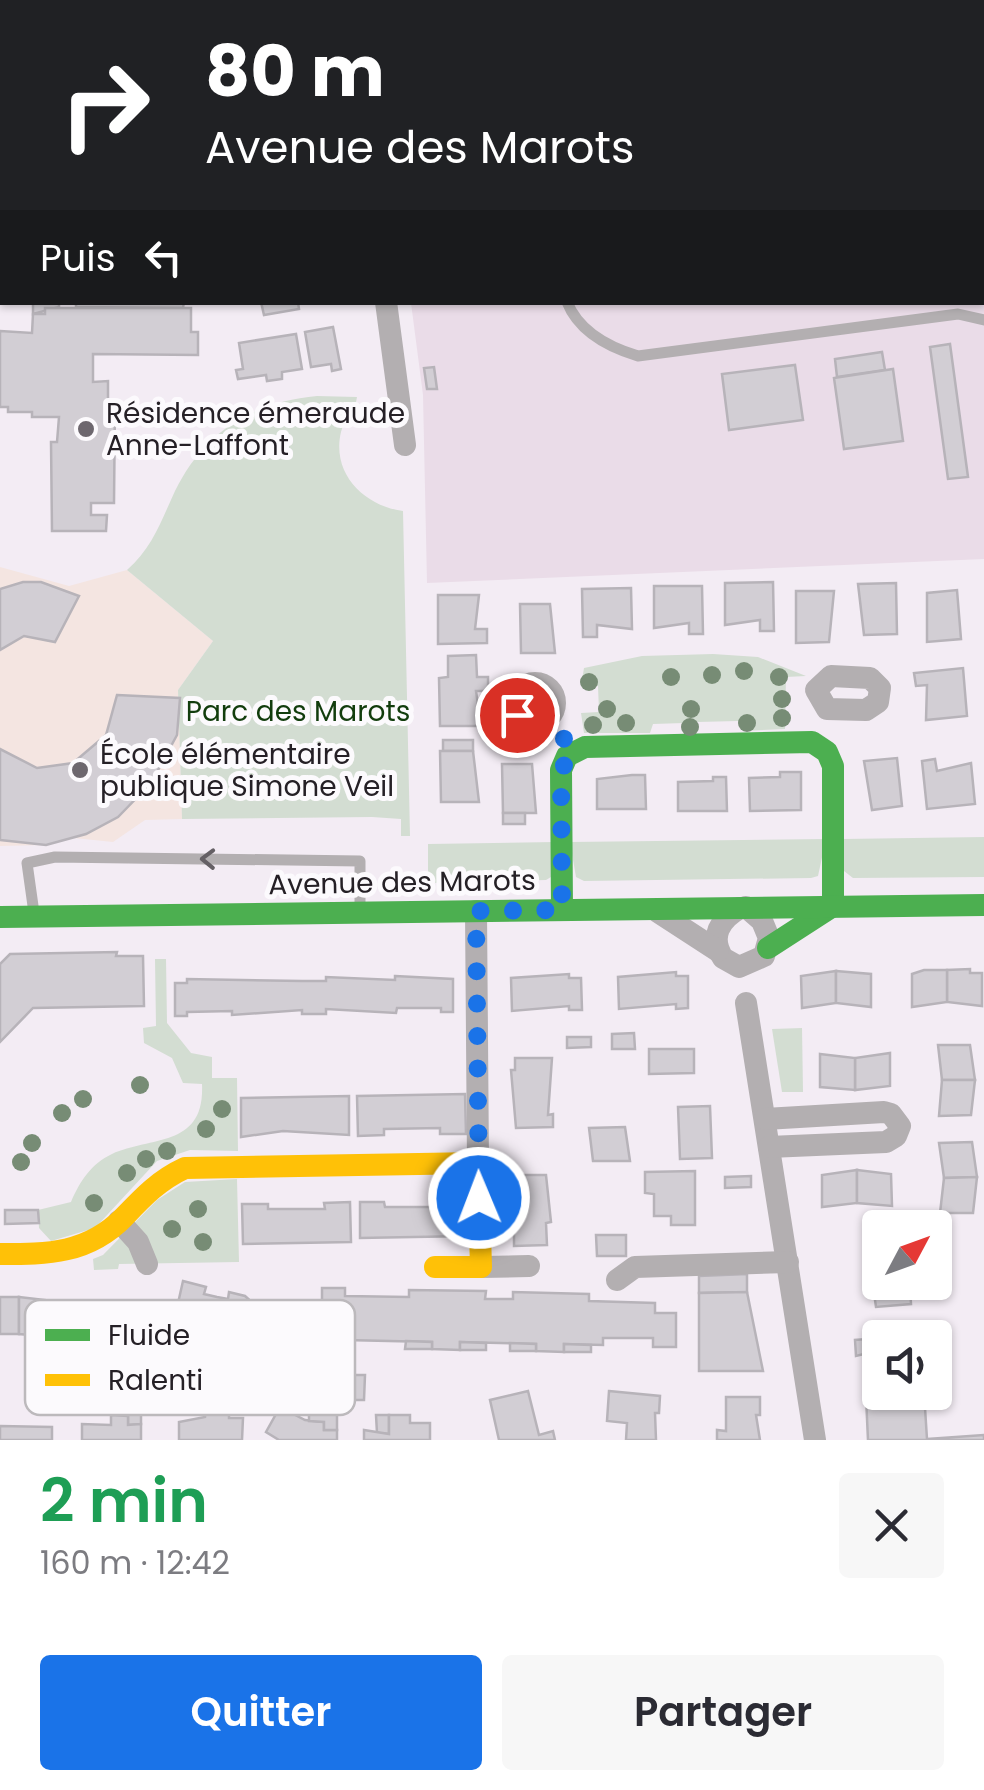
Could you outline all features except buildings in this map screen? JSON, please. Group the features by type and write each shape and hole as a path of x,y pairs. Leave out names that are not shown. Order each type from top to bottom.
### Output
{"street":[{"path":"386,305 405,445"},
{"path":"820,745 835,710"},
{"path":"550,718 573,752"},
{"path":"573,752 733,743 820,745"},
{"path":"650,908 687,926 739,966 762,955 833,906 833,766 820,745"},
{"path":"562,910 561,770 573,752"},
{"name":"Avenue des Marots","path":"2,916 984,904"},
{"path":"746,1003 767,929 743,907 721,924 720,954 746,1003 816,1440"},
{"path":"476,911 480,1266"},
{"path":"765,1119 884,1112 892,1114 900,1126 896,1136 886,1142 769,1147"},
{"path":"0,1254 76,1250 99,1239 160,1180 184,1168 478,1164"},
{"path":"119,1221 138,1242 147,1264"},
{"path":"617,1280 635,1267 788,1262"},
{"path":"435,1267 529,1266"}],"lane":[{"path":"569,305 572,314 596,338 638,356 958,314 984,320"},
{"path":"34,917 26,862 55,857 360,862 360,912"}],"shaded area":[{"path":"411,305 984,305 984,559 427,583 423,395"},
{"path":"0,567 69,586 127,570 213,641 178,690 182,819 145,820 113,842 74,838 46,845 0,846"}],"green space":[{"name":"Parc des Marots","path":"357,397 341,432 339,447 346,474 364,495 403,511 410,836 401,836 401,819 182,819 178,690 213,641 127,570 150,543 187,470 216,437 251,413 293,399"},
{"path":"642,656 758,657 806,676 786,677 785,729 743,731 738,721 697,722 697,732 685,733 684,723 653,724 650,733 584,733 581,713 599,712 598,686 581,686 584,668"},
{"path":"984,837 984,877 853,878 844,871 843,839"},
{"path":"826,839 818,876 811,878 584,881 576,877 570,842"},
{"path":"555,842 551,877 546,880 428,883 428,844"},
{"path":"155,959 166,959 167,1023 191,1053 212,1057 212,1078 237,1078 238,1151 190,1150 157,1161 95,1228 51,1241 39,1228 38,1210 71,1202 87,1174 112,1154 185,1130 201,1105 202,1084 183,1083 172,1058 144,1043 143,1028 156,1026"},
{"path":"802,1028 803,1092 782,1092 772,1029"},
{"path":"237,1179 239,1262 119,1264 118,1269 94,1270 93,1259 103,1255 157,1200 185,1182"}],"traffic: fast":[{"path":"562,910 561,770 567,756 585,747 812,742 827,752 833,766 833,906 768,948"},
{"path":"0,917 984,905"}],"traffic: slow":[{"path":"0,1254 51,1252 82,1245 110,1229 159,1184 185,1168 478,1163 481,1267 435,1267"}],"place":[{"name":"Résidence émeraude Anne-Laffont","path":"86,429"},
{"name":"École élémentaire publique Simone Veil","path":"80,770"}],"route":[{"path":"479,1198 476,911 562,910 561,770 562,763 573,752 550,718 531,720 517,715"}]}
